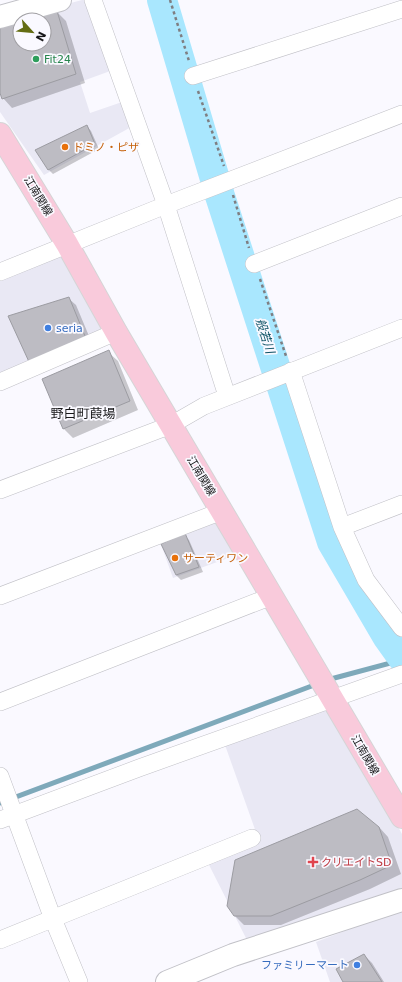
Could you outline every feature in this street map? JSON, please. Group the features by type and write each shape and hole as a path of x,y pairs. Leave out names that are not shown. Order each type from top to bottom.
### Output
{"main road":[{"name":"江南関線","path":"0,134 67,244 116,332 402,817"}],"street":[{"path":"0,17 60,0"},
{"path":"93,0 166,205 227,396"},
{"path":"193,76 402,9"},
{"path":"0,272 166,205 402,114"},
{"path":"254,264 402,206"},
{"path":"0,490 171,425 204,406 227,396 402,328"},
{"path":"0,382 116,332"},
{"path":"291,372 342,527 366,580 402,628"},
{"path":"342,527 402,504"},
{"path":"0,596 222,511"},
{"path":"0,702 272,596"},
{"path":"8,817 139,768 402,674"},
{"path":"0,776 8,817 79,982"},
{"path":"0,940 252,838"},
{"path":"167,982 233,955 402,900"}],"shaded area":[{"path":"82,0 90,0 113,70 80,82 90,113 125,101 133,126 44,175 0,112 0,22 12,19 12,52 52,52 52,12 37,12"},
{"path":"65,249 110,329 0,377 0,276"},
{"path":"220,516 242,553 173,578 159,539"},
{"path":"330,705 402,834 402,888 248,942 208,863 258,838 225,745"},
{"path":"402,909 402,982 330,982 316,942"}],"building":[{"name":"Fit24","path":"57,11 76,74 2,99 0,93 0,28 12,24 12,52 52,52 52,12"},
{"name":"ドミノ・ピザ","path":"87,125 95,144 48,170 35,150"},
{"name":"seria","path":"69,297 87,341 30,364 8,316"},
{"path":"109,350 130,401 63,429 42,379"},
{"path":"185,533 199,567 176,575 161,544"},
{"name":"クリエイトSD","path":"357,809 379,827 392,865 360,880 271,916 234,916 227,906 235,860"},
{"name":"ファミリーマート","path":"364,954 382,982 343,982 336,969"}],"waterway":[{"name":"般若川","path":"162,0 220,196 332,542 387,636 402,657"},
{"path":"327,680 402,660"},
{"path":"0,803 317,684"}],"place":[{"name":"Fit24","path":"36,59"},
{"name":"ドミノ・ピザ","path":"65,147"},
{"name":"seria","path":"48,328"},
{"name":"サーティワン","path":"175,558"},
{"name":"クリエイトSD","path":"313,862"},
{"name":"ファミリーマート","path":"357,965"}],"district":[{"name":"野白町葭場","path":"83,413"}]}
